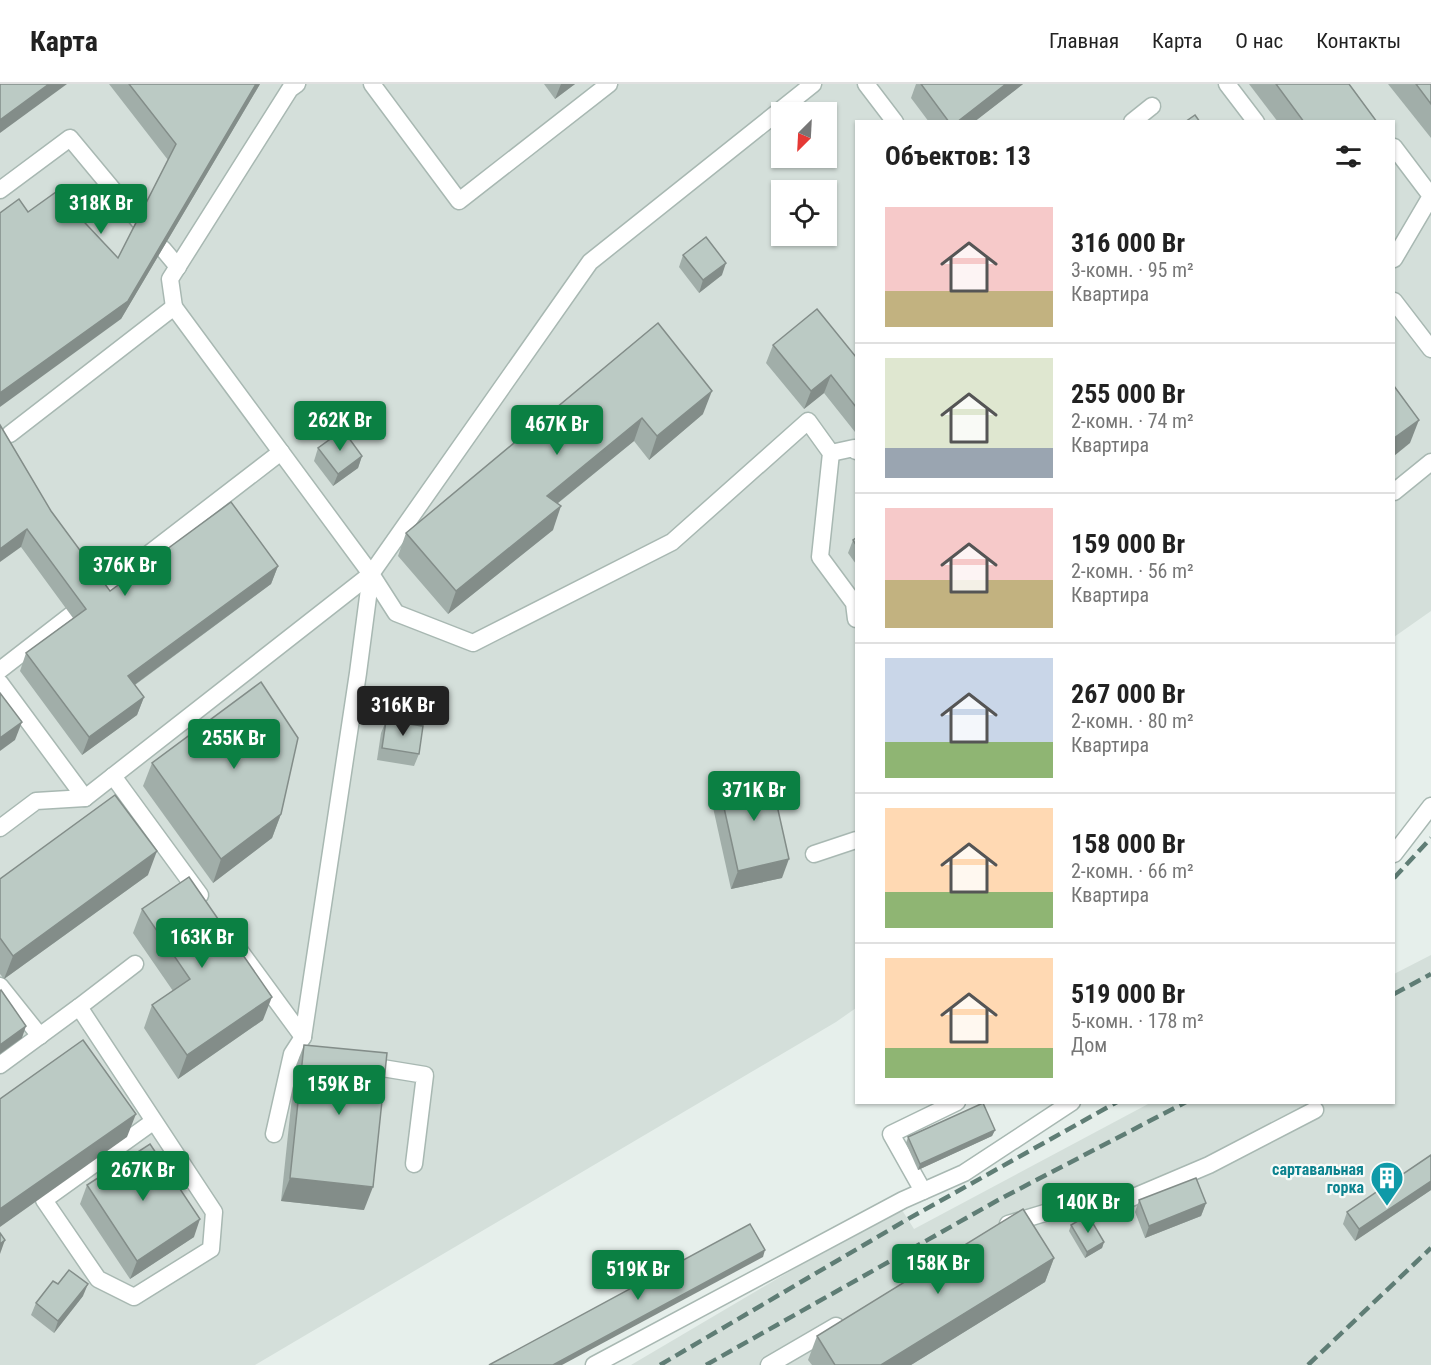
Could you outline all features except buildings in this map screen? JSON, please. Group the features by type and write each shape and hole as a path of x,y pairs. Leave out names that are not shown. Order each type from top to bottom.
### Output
{"lane":[{"path":"297,84 290,89 170,279 174,307 371,574 396,613 473,643 672,542 808,421 831,453 820,557 854,603 855,610"},
{"path":"372,84 459,201 609,84"},
{"path":"0,828 36,801 85,798 371,574 590,262 813,84"},
{"path":"866,84 893,120"},
{"path":"1227,84 1254,120"},
{"path":"1134,120 1152,106"},
{"path":"0,190 70,138 139,221"},
{"path":"1395,148 1431,196 1395,257"},
{"path":"163,249 178,267"},
{"path":"1395,302 1431,349"},
{"path":"10,435 174,307"},
{"path":"831,453 855,448"},
{"path":"94,596 281,452"},
{"path":"1395,491 1431,462"},
{"path":"274,1134 292,1054 303,1037 371,574"},
{"path":"0,670 71,615"},
{"path":"0,683 85,798"},
{"path":"113,776 303,1037"},
{"path":"1395,854 1431,806"},
{"path":"814,854 855,840"},
{"path":"0,1065 135,964"},
{"path":"0,986 39,1036"},
{"path":"79,1008 154,1121 214,1212 211,1249 134,1297 98,1279 44,1200 154,1121"},
{"path":"292,1054 314,1057"},
{"path":"347,1062 424,1075 414,1164"},
{"path":"923,1191 891,1134 953,1104"},
{"path":"594,1365 923,1191 964,1173 1069,1104"},
{"path":"991,1234 1011,1222 1068,1206 1103,1210 1209,1165 1315,1110"},
{"path":"769,1365 850,1317"}],"shaded area":[{"path":"0,84 1431,84 1431,611 1395,636 1395,120 855,120 855,1009 255,1365 0,1365"},
{"path":"1431,955 1431,1365 631,1365 797,1267 902,1210 914,1229 1148,1104 1395,1104 1395,973"}],"railway":[{"path":"1395,877 1431,838"},
{"path":"1395,993 1431,974"},
{"path":"660,1365 908,1219 1113,1104"},
{"path":"706,1365 1000,1199 1182,1104"},
{"path":"1308,1365 1431,1248"}],"place":[{"name":"сартавальная горка","path":"1387,1207"}]}
